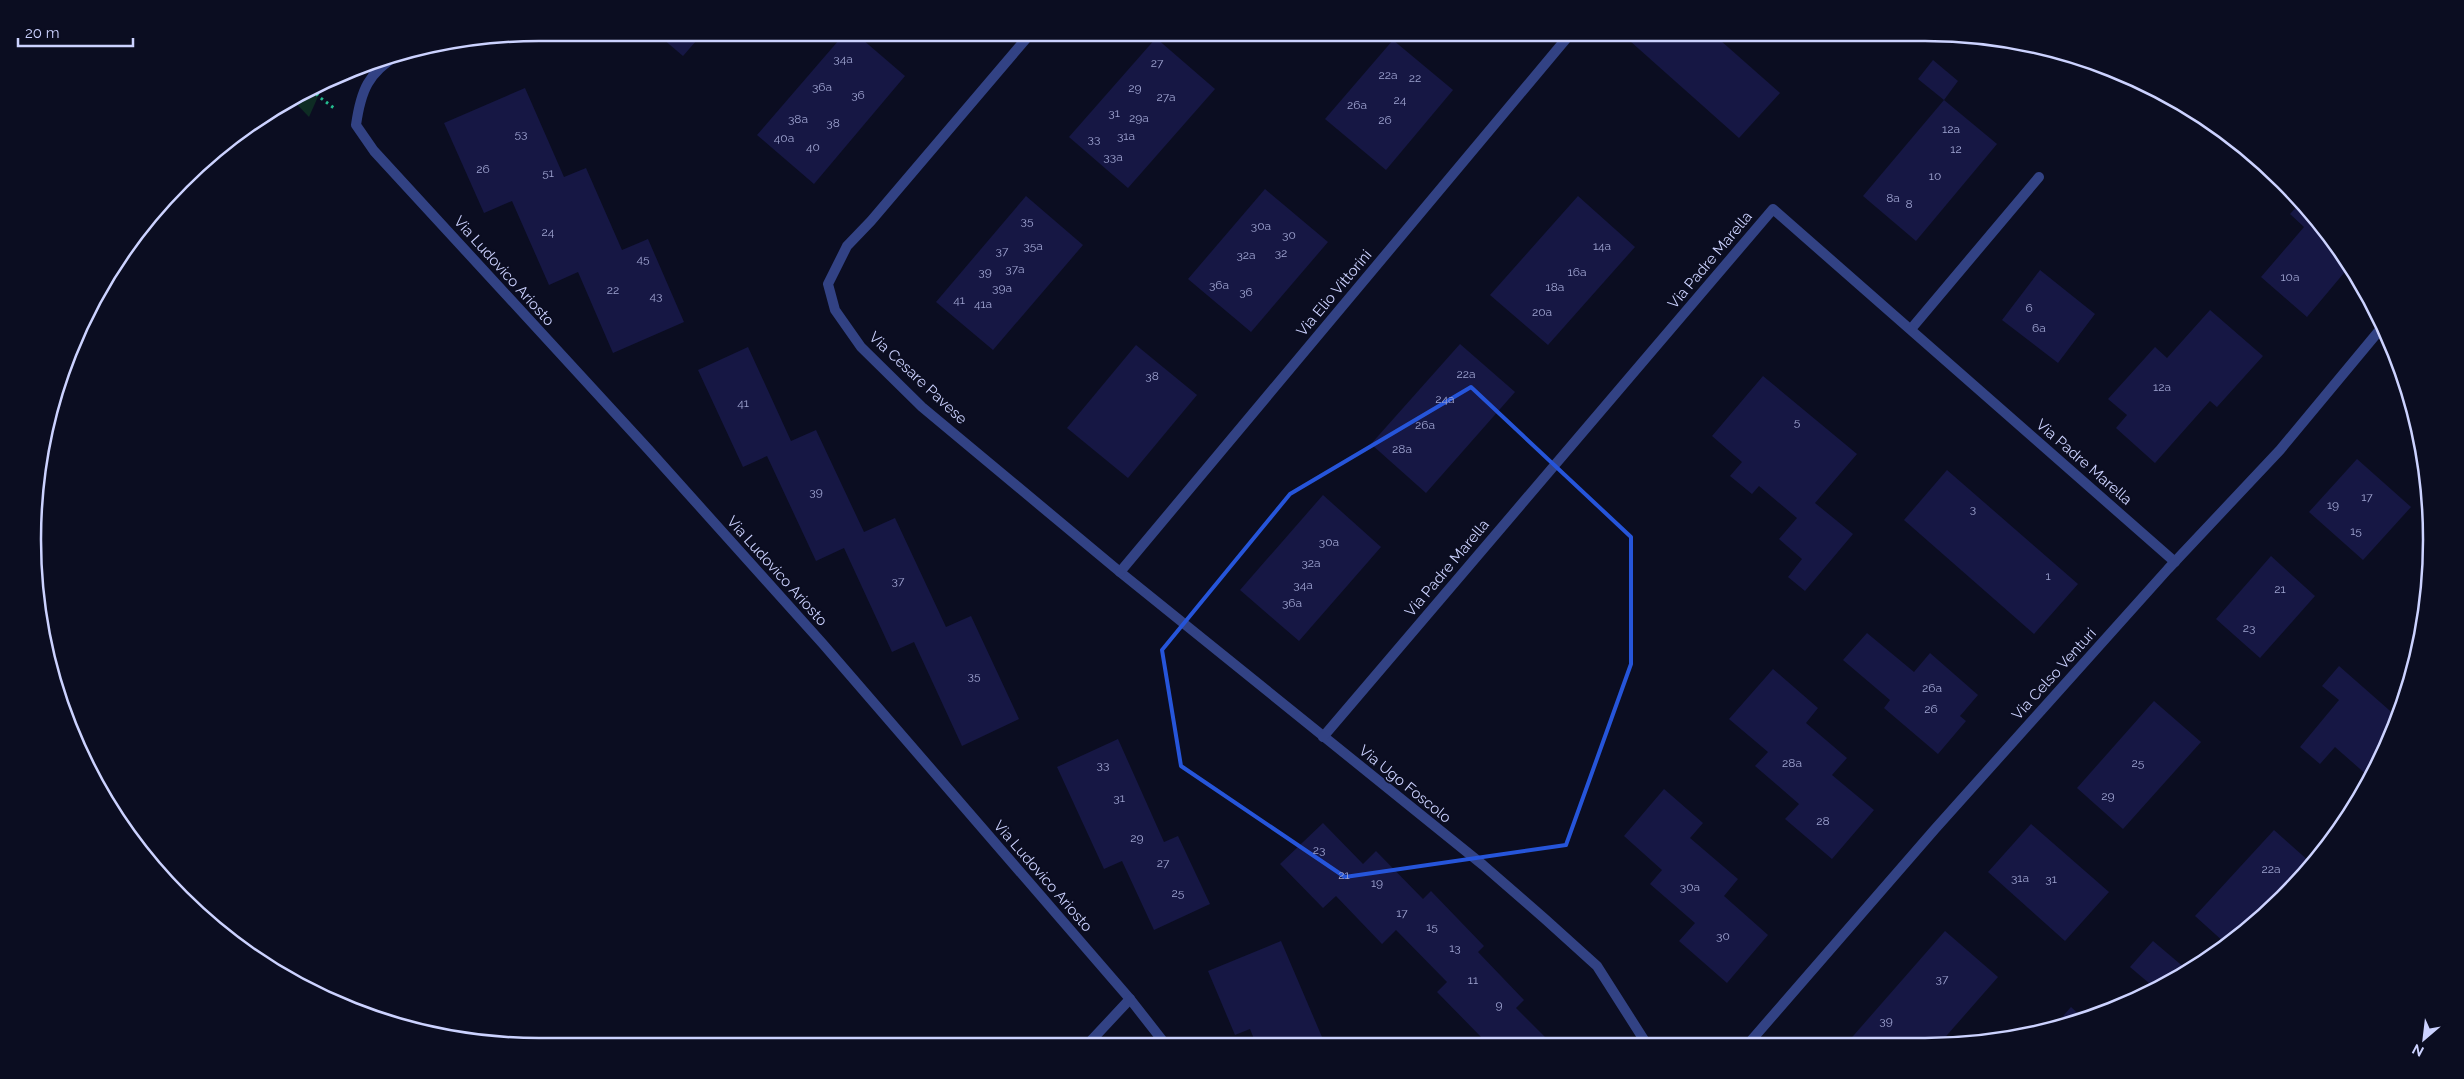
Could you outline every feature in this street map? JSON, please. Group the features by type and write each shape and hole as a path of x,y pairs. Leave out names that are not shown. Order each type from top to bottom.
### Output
{"street":[{"name":"Via Cesare Pavese","path":"1023,41 871,221 847,246 828,284 835,310 861,347 892,378 922,407 1120,572"},
{"name":"Via Elio Vittorini","path":"1120,572 1563,41"},
{"name":"Via Ludovico Ariosto","path":"379,68 367,81 359,102 356,125 374,151 648,449 823,644 1130,999 1161,1038"},
{"path":"1911,329 2039,177"},
{"name":"Via Padre Marella","path":"1323,737 1772,209 2175,562"},
{"name":"Via Celso Venturi","path":"1753,1038 1935,829 2175,562 2280,450 2377,333"},
{"name":"Via Ugo Foscolo","path":"1120,572 1483,865 1597,966 1643,1038"},
{"path":"1094,1038 1130,999"}],"highlighted area":[{"path":"1471,387 1631,537 1631,664 1566,845 1345,877 1181,766 1162,650 1290,494"}],"green space":[{"path":"320,93 309,117 297,104"}],"building":[{"path":"665,41 696,41 683,56"},
{"path":"838,41 864,41 905,76 814,184 757,135"},
{"path":"1153,41 1159,41 1215,89 1128,188 1069,137"},
{"path":"1392,41 1453,90 1386,170 1325,119"},
{"path":"1630,41 1721,41 1780,93 1739,138"},
{"path":"1933,60 1958,81 1944,100 1918,79"},
{"path":"525,88 564,177 586,168 622,250 648,239 684,322 613,353 578,272 549,285 512,201 484,213 444,123"},
{"path":"1944,100 1997,144 1916,241 1863,196"},
{"path":"1265,189 1328,242 1251,332 1188,279"},
{"path":"1026,196 1083,245 993,350 936,302"},
{"path":"1578,196 1635,247 1548,345 1490,295"},
{"path":"2296,208 2320,236 2345,272 2307,317 2261,277 2304,227 2290,214"},
{"path":"2040,270 2095,314 2058,363 2002,320"},
{"path":"2210,310 2263,356 2217,407 2210,401 2155,463 2116,428 2127,415 2108,399 2155,347 2167,358"},
{"path":"1460,344 1515,392 1426,493 1371,444"},
{"path":"1136,345 1197,395 1128,478 1067,428"},
{"path":"748,347 791,441 816,430 864,532 895,518 946,627 971,616 1019,719 962,746 914,642 892,652 844,548 816,561 767,456 743,467 698,370"},
{"path":"1763,376 1857,454 1815,503 1853,534 1805,591 1788,577 1802,559 1779,539 1797,518 1759,486 1752,494 1730,476 1742,462 1712,436"},
{"path":"2357,459 2411,507 2363,560 2309,512"},
{"path":"1947,470 2078,584 2034,634 1904,520"},
{"path":"1323,495 1381,547 1299,641 1240,590"},
{"path":"2271,556 2315,596 2260,658 2216,619"},
{"path":"1867,633 1914,672 1930,653 1978,695 1960,716 1966,721 1938,754 1884,708 1890,700 1843,660"},
{"path":"2339,666 2392,712 2364,773 2335,747 2320,764 2300,747 2339,700 2322,686"},
{"path":"1773,669 1818,708 1806,723 1847,758 1832,775 1874,810 1832,859 1785,819 1799,804 1755,766 1768,752 1729,719"},
{"path":"2154,701 2201,742 2123,829 2077,788"},
{"path":"1118,739 1164,842 1178,836 1210,904 1154,930 1122,861 1104,869 1057,767"},
{"path":"1664,789 1703,823 1690,838 1738,879 1724,896 1768,935 1727,983 1679,941 1695,923 1650,884 1662,870 1624,836"},
{"path":"1323,823 1363,864 1376,851 1423,899 1431,891 1484,946 1478,952 1524,1000 1516,1008 1546,1038 1482,1038 1437,992 1447,982 1396,930 1382,944 1336,896 1323,908 1280,864"},
{"path":"2031,824 2109,892 2065,941 1988,872"},
{"path":"2274,830 2307,859 2277,892 2221,940 2195,916"},
{"path":"1945,931 1998,977 1945,1037 1851,1038"},
{"path":"1281,941 1322,1038 1254,1038 1250,1029 1235,1035 1208,971"},
{"path":"2153,941 2182,966 2150,984 2130,967"},
{"path":"2071,1007 2078,1013 2061,1018"}]}
